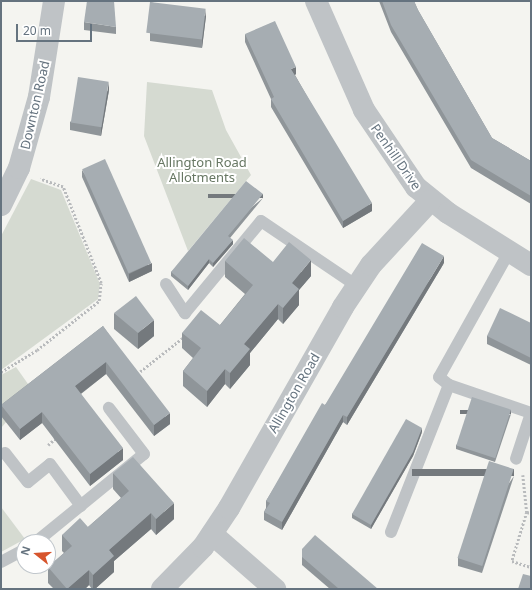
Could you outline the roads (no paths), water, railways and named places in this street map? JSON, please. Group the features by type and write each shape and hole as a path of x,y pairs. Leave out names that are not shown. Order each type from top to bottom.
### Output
{"street":[{"name":"Downton Road","path":"1,205 18,171 39,97 54,1"},
{"name":"Penhill Drive","path":"316,1 364,110 404,173 430,201 531,265"},
{"name":"Allington Road","path":"162,589 212,534 357,286 394,237 430,201"},
{"path":"212,534 275,589"}],"lane":[{"path":"166,284 185,313 261,221 357,286"},
{"path":"509,252 439,377 449,385 531,413 516,459"},
{"path":"391,532 449,385"},
{"path":"46,534 144,454 108,408"},
{"path":"5,453 28,482 50,464 82,506"},
{"path":"1,562 16,554"}],"park label":[{"name":"Allington Road Allotments","path":"202,170"}]}
